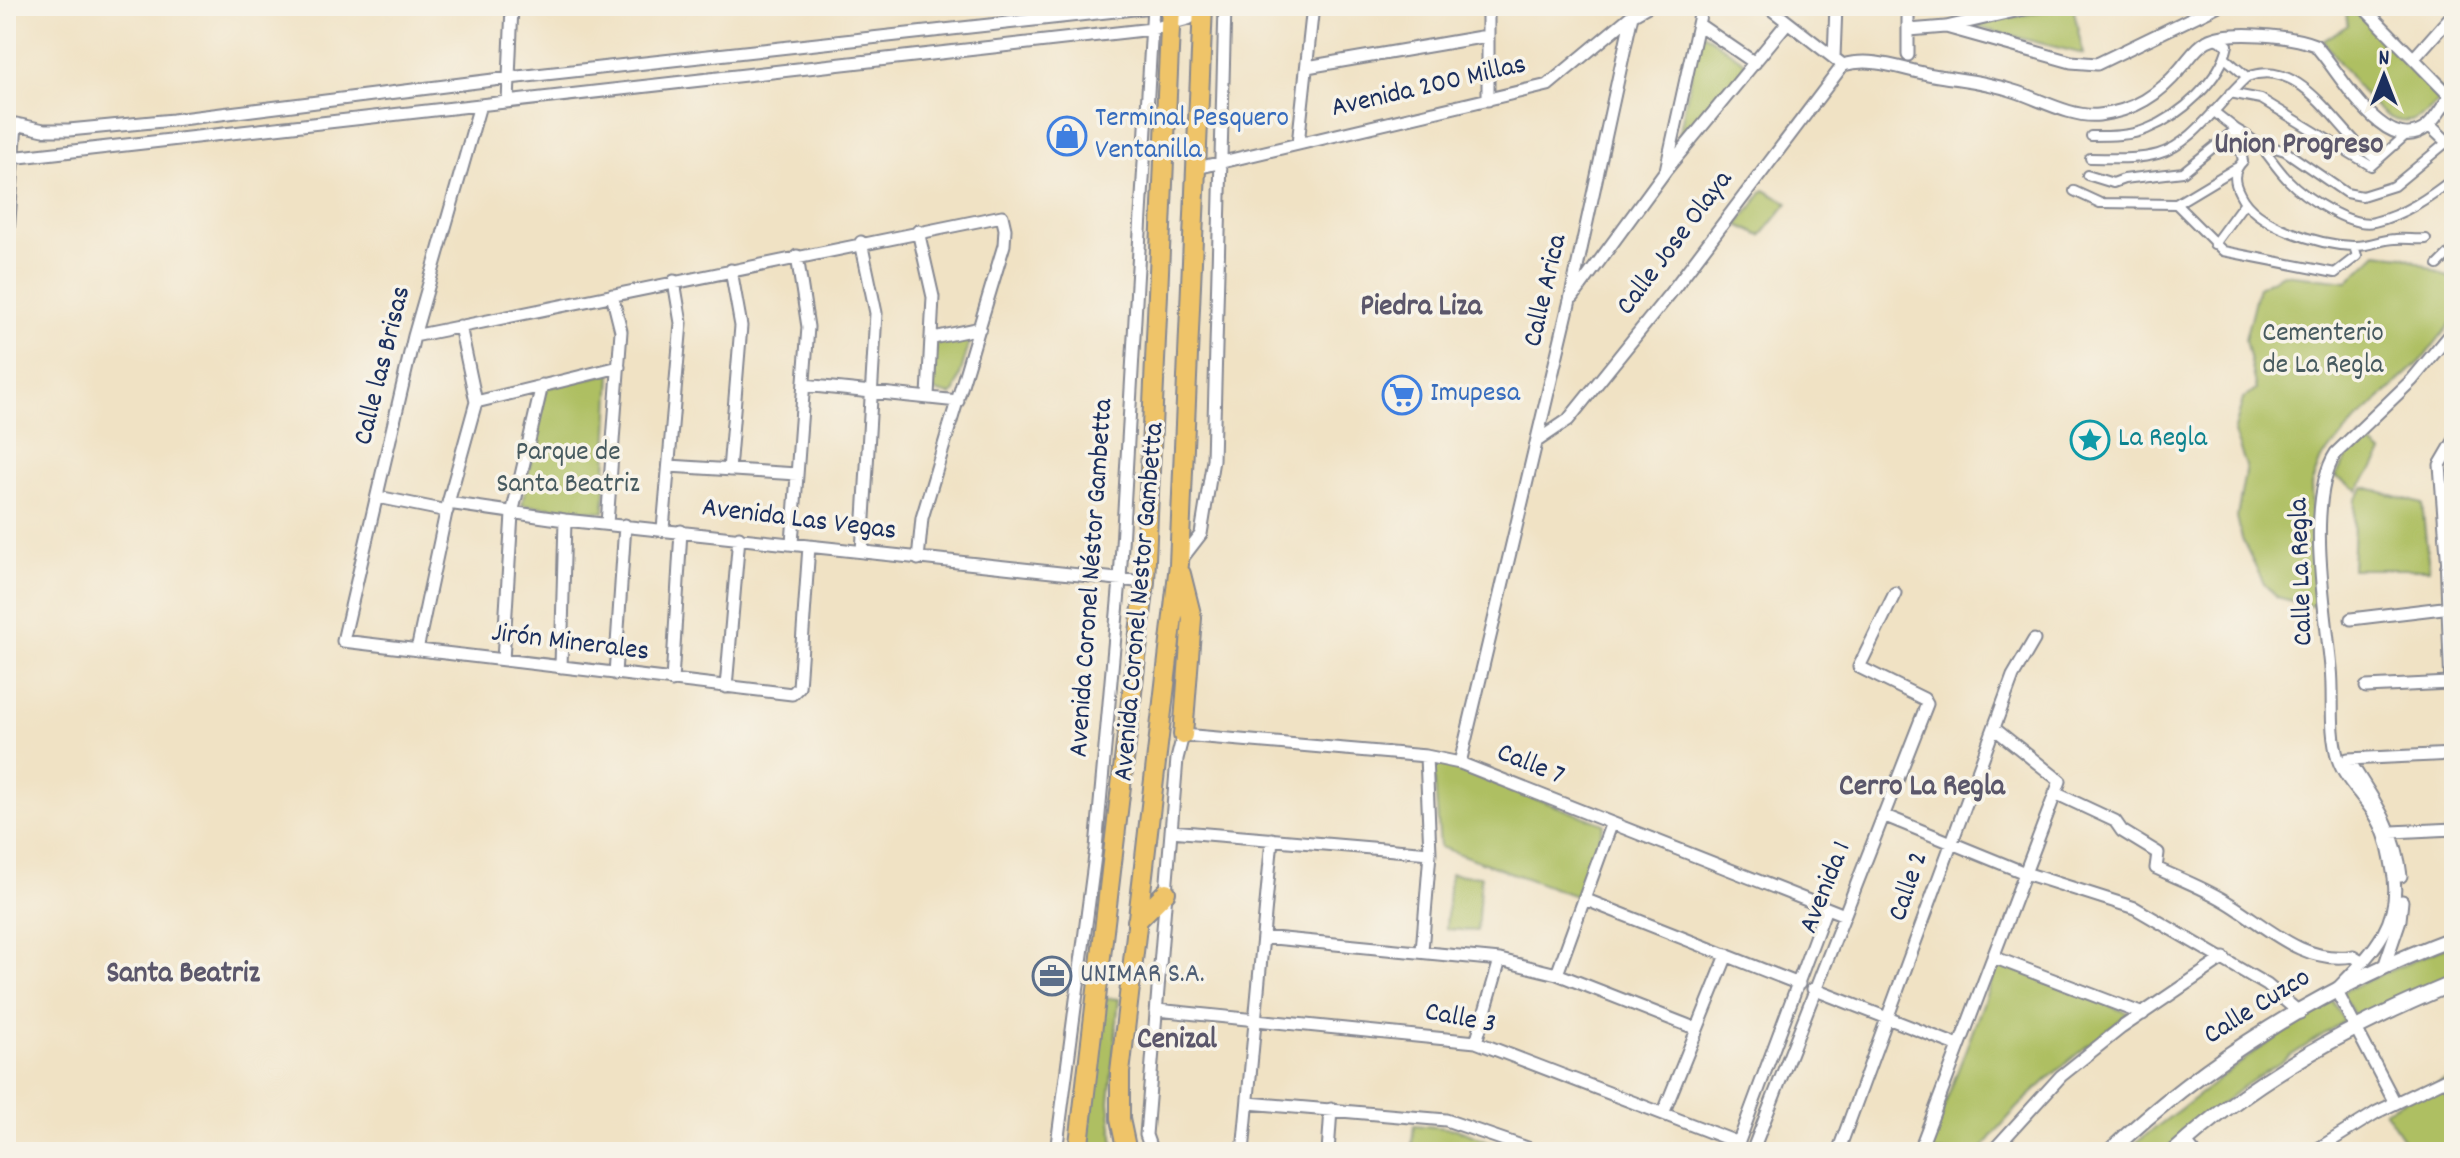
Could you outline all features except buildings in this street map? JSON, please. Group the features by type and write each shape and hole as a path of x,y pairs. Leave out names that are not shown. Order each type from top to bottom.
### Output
{"highway":[{"name":"Avenida Coronel Nestor Gambetta","path":"1078,1152 1145,582 1161,27 1171,6"},
{"name":"Avenida Coronel Nestor Gambetta","path":"1127,1152 1119,1096 1179,564 1203,7"},
{"path":"1179,564 1192,618 1183,735"},
{"path":"1137,921 1166,892"}],"street":[{"path":"508,102 512,6"},
{"name":"Avenida Coronel Néstor Gambetta","path":"1056,1152 1096,848 1120,580 1161,27 1153,6"},
{"path":"6,261 11,158 16,124 44,130 69,130 1161,6"},
{"path":"1179,564 1201,534 1213,460 1225,6"},
{"path":"1298,144 1313,6"},
{"path":"1488,6 1488,100"},
{"name":"Avenida 200 Millas","path":"1197,168 1548,85 1632,15 1648,6"},
{"path":"1666,170 1702,6"},
{"path":"1767,6 1838,61 1879,62 1937,76 1973,79 2079,113 2098,115 2127,109 2148,100 2194,52 2215,39 2261,35 2300,39 2315,45 2380,125 2399,134 2407,134"},
{"path":"1836,6 1838,61"},
{"path":"1908,6 1908,55"},
{"path":"1909,30 1946,27 2037,6"},
{"path":"1946,27 2071,62 2097,64 2217,6"},
{"path":"11,158 1161,27 1203,7"},
{"path":"2230,93 2261,99 2371,166 2407,134 2429,125 2452,94 2364,7"},
{"path":"2415,57 2454,13"},
{"name":"Calle Arica","path":"1460,763 1570,300 1632,15"},
{"path":"1570,300 1666,170 1787,23"},
{"path":"1008,24 1010,46"},
{"path":"1698,24 1755,63"},
{"path":"1307,67 1487,36"},
{"path":"2091,136 2146,130 2178,113 2225,58 2228,45 2215,39"},
{"path":"2225,58 2247,77"},
{"name":"Calle Jose Olaya","path":"1537,441 1568,420 1672,291 1838,61"},
{"path":"2090,158 2127,159 2161,153 2213,111 2247,77 2263,71 2285,74 2330,111 2362,150 2377,160"},
{"name":"Calle las Brisas","path":"343,641 414,336 480,105"},
{"path":"2213,111 2261,143 2285,151 2346,193 2362,196 2394,186 2450,141 2429,125"},
{"path":"2074,191 2100,203 2176,204 2243,161 2236,129"},
{"path":"2087,175 2113,183 2183,172 2236,129"},
{"path":"2261,143 2285,178 2306,198 2348,218 2371,224 2423,202 2454,178"},
{"path":"2236,168 2234,179 2245,202 2282,229 2354,246 2395,239 2426,239"},
{"path":"2214,244 2245,202"},
{"path":"2176,204 2223,251 2335,273 2357,256 2354,246"},
{"path":"414,336 997,215 1004,220 1004,245 922,518 918,559"},
{"path":"918,231 933,297 928,396"},
{"path":"861,242 876,313 862,552"},
{"path":"2438,265 2454,249"},
{"path":"792,543 808,327 797,256"},
{"path":"1578,264 1592,270"},
{"path":"729,470 741,326 731,270"},
{"path":"663,529 681,323 674,281"},
{"path":"607,524 621,331 612,295"},
{"path":"417,650 448,507 476,402 460,326"},
{"path":"933,338 980,328"},
{"name":"Calle La Regla","path":"2363,962 2377,949 2390,925 2396,887 2378,821 2342,767 2336,747 2331,667 2322,610 2321,504 2327,466 2350,438 2412,380 2454,329"},
{"path":"476,402 619,367"},
{"path":"503,660 512,514 542,385"},
{"path":"804,385 958,401"},
{"path":"1545,407 1552,416 1568,420"},
{"path":"2454,441 2440,465 2448,491 2450,683 2454,730"},
{"path":"669,466 797,474"},
{"name":"Avenida Las Vegas","path":"378,497 1145,582"},
{"path":"561,667 565,520"},
{"path":"615,674 625,525"},
{"path":"672,681 681,531"},
{"path":"726,687 739,537"},
{"name":"Jirón Minerales","path":"343,641 792,694 799,687 809,546"},
{"name":"Avenida 1","path":"1752,1152 1842,914 1927,704 1924,699 1859,667 1895,593"},
{"path":"2351,619 2451,607"},
{"name":"Calle 2","path":"1838,1152 2013,676 2034,640"},
{"path":"2366,687 2450,683"},
{"path":"1919,1152 2060,781 1995,729"},
{"path":"1152,1152 1146,1135 1177,759 1183,735"},
{"name":"Calle 7","path":"1183,735 1426,756 1460,763 1842,914"},
{"path":"2384,967 2400,920 2403,897 2392,832 2348,759 2454,754"},
{"path":"1422,951 1430,853 1426,756"},
{"path":"2055,793 2115,821 2122,831 2158,853 2156,868 2229,903 2282,941 2336,959 2353,956 2363,962 2336,990 2395,1103"},
{"path":"1883,815 2025,873 2135,908 2267,985 2300,1013"},
{"path":"1557,974 1611,825"},
{"path":"2392,832 2454,829"},
{"path":"1171,831 1430,853"},
{"path":"1243,1152 1272,839"},
{"path":"1584,899 1799,984"},
{"name":"Avenida 1","path":"1737,1147 1826,908"},
{"path":"1263,937 1500,960 1557,974 1697,1029"},
{"name":"Calle Cuzco","path":"2109,1152 2198,1077 2336,990 2454,938"},
{"path":"1663,1114 1727,955"},
{"path":"1993,957 2143,1014"},
{"path":"1992,1152 2061,1076 2224,958"},
{"path":"1476,1042 1500,960"},
{"path":"2174,1152 2190,1147 2270,1077 2356,1026 2454,983"},
{"path":"1813,989 1959,1046"},
{"name":"Calle 3","path":"1157,1010 1256,1017 1476,1042 1663,1114 1737,1147"},
{"path":"2313,1152 2395,1103 2451,1076 2454,1096"},
{"path":"1248,1103 1456,1122 1539,1152"},
{"path":"1328,1152 1331,1109"}],"green space":[{"path":"2073,6 2083,54 1977,27 1981,23"},
{"path":"2345,6 2350,6 2444,93 2426,114 2409,121 2392,119 2362,93 2323,41 2348,25"},
{"path":"1700,31 1744,61 1745,68 1677,145"},
{"path":"1764,190 1788,203 1761,236 1738,225"},
{"name":"Cementerio de La Regla","path":"2377,253 2404,256 2454,280 2454,319 2421,361 2358,419 2321,459 2311,485 2316,607 2277,597 2264,584 2242,539 2237,517 2246,466 2234,433 2243,399 2256,390 2245,339 2258,287 2283,274 2348,281"},
{"path":"972,334 955,392 951,395 933,391 936,338"},
{"name":"Parque de Santa Beatriz","path":"611,373 604,512 522,505 546,388"},
{"path":"2362,437 2383,454 2358,490 2335,476"},
{"path":"2365,487 2422,504 2429,569 2352,569 2355,500"},
{"path":"1433,760 1604,824 1578,897 1440,847"},
{"path":"1450,874 1481,876 1477,931 1446,929"},
{"path":"2454,943 2454,981 2358,1022 2341,992"},
{"path":"1998,964 2129,1013 2031,1094 1980,1152 1927,1152"},
{"path":"1106,998 1119,999 1109,1102 1115,1152 1086,1152"},
{"path":"2333,1001 2344,1021 2243,1087 2163,1152 2124,1152 2256,1051"},
{"path":"2446,1080 2454,1102 2454,1150 2412,1152 2384,1110"},
{"path":"1414,1125 1456,1129 1517,1152 1411,1152"}],"place":[{"name":"Terminal Pesquero Ventanilla","path":"1067,136"},
{"name":"Imupesa","path":"1402,395"},
{"name":"La Regla","path":"2090,440"},
{"name":"UNIMAR S.A.","path":"1052,976"}],"district":[{"name":"Union Progreso","path":"2299,146"},
{"name":"Piedra Liza","path":"1421,308"},
{"name":"Cerro La Regla","path":"1922,788"},
{"name":"Santa Beatriz","path":"183,975"},
{"name":"Cenizal","path":"1177,1041"}]}
